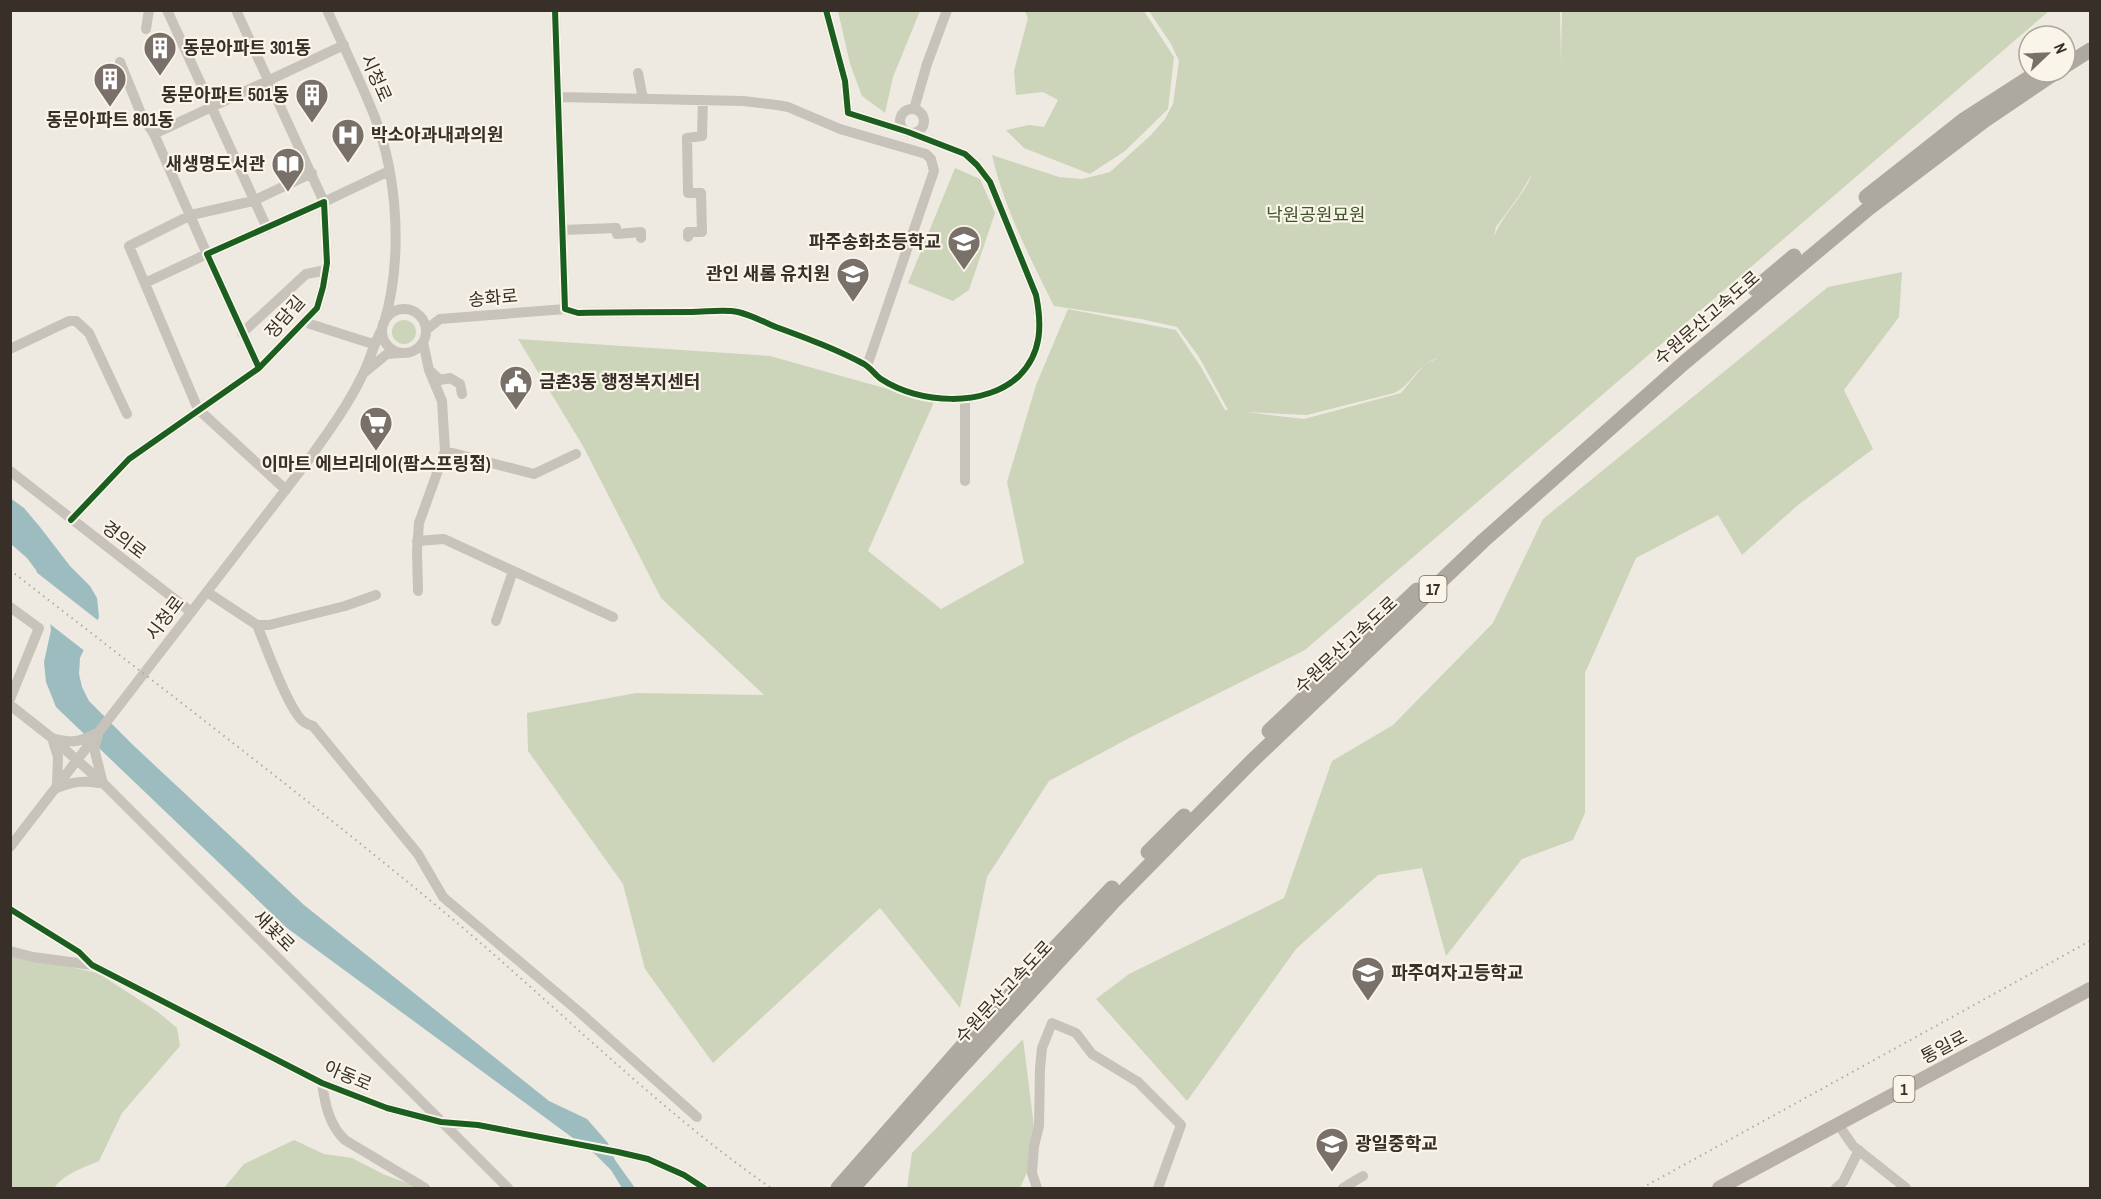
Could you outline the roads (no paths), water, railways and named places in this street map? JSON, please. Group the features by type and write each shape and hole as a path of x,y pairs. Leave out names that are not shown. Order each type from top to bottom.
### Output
{"highway":[{"path":"2077,48 2091,39"},
{"path":"2077,59 2091,50"},
{"name":"수원문산고속도로","path":"853,1188 865,1165 981,1025 1301,699 1485,526 1595,427 1775,272 1911,160 1965,119 2019,84"},
{"name":"수원문산고속도로","path":"838,1188 865,1165 1115,900 1252,761 1483,541 1685,362 1869,207 1984,120 2038,84"}],"main road":[{"name":"통일로","path":"1719,1188 1739,1183 1838,1124 2091,989"}],"street":[{"path":"146,29 149,10"},
{"path":"167,10 267,228"},
{"name":"정담길","path":"71,519 129,459 259,368 317,308 326,270 327,234 324,202 236,10"},
{"name":"시청로","path":"327,10 375,117 389,171 395,225 391,294 383,326"},
{"path":"555,10 565,309"},
{"path":"826,10 845,81 848,113 840,129"},
{"path":"914,109 927,64 947,10"},
{"path":"154,134 246,93 344,45"},
{"path":"120,62 142,116 154,134 259,368"},
{"path":"638,73 643,99"},
{"path":"559,98 743,100 788,107 840,129 919,151 931,159 934,171 867,366"},
{"path":"688,237 688,232 702,232 701,193 688,193 687,138 702,136 703,100"},
{"path":"914,109 923,116 923,124 919,130 908,132 902,126 901,118 906,111 914,109"},
{"name":"송화로","path":"424,324 440,319 565,309 578,312 737,311 821,344 867,366 880,379 906,391 928,396 965,398 1000,390 1030,364 1039,340 1040,315 1036,296 990,182 965,154 908,132 848,113"},
{"path":"145,283 389,171"},
{"path":"286,490 198,409 129,246 190,215 253,201 312,173"},
{"path":"562,230 616,228 617,234 641,232 641,238"},
{"path":"242,333 306,274 326,270"},
{"path":"391,294 402,309"},
{"path":"364,373 373,344 391,313 402,309 413,311 424,324 423,342 429,370 442,401 445,451 419,523 418,591"},
{"path":"306,320 309,324 373,344"},
{"path":"10,349 69,321 76,321 89,333 127,414"},
{"path":"383,326 383,336 390,348 404,353"},
{"path":"364,373 387,354 411,352 423,342"},
{"path":"429,370 440,380 450,378 460,384 462,394"},
{"name":"시청로","path":"10,847 113,715 190,611 286,490 345,408 364,373"},
{"path":"964,481 965,398"},
{"path":"445,451 534,474 576,454"},
{"name":"경의로","path":"10,471 190,611"},
{"path":"417,541 444,539 613,617"},
{"path":"496,621 513,571"},
{"path":"207,592 257,625 269,625 334,609 376,595"},
{"path":"10,607 39,628 10,699"},
{"path":"257,625 280,681 298,716 303,722 313,726 418,854 442,897 577,1010 697,1117"},
{"name":"새꽃로","path":"10,705 104,784 508,1188"},
{"path":"52,738 89,744 104,784"},
{"path":"52,738 58,757 56,788 84,780 104,784"},
{"name":"아동로","path":"10,909 79,952 92,965 322,1083 387,1108 441,1122 478,1125 648,1159 684,1175 704,1188"},
{"path":"10,951 33,957 92,965"},
{"path":"1037,1188 1032,1173 1034,1146 1039,1126 1040,1068 1042,1048 1052,1023 1076,1032 1092,1054 1138,1082 1181,1125 1158,1188"},
{"path":"322,1083 326,1107 337,1133 425,1188"},
{"path":"1838,1124 1853,1146 1906,1188"},
{"path":"1836,1188 1843,1182 1859,1150"},
{"path":"1343,1188 1363,1176"}],"water":[{"path":"10,498 24,508 70,566 90,586 97,598 99,617 80,658 79,674 89,701 304,905 549,1101 587,1119 608,1143 615,1160 635,1188 622,1188 611,1170 596,1155 287,928 56,707 46,682 44,662 51,630 46,595 36,570 27,558 11,544"}],"railway":[{"path":"10,570 391,868 485,947 645,1089 771,1188"},
{"path":"1642,1188 2090,941"}],"place":[{"name":"동문아파트 301동","path":"160,77"},
{"name":"동문아파트 801동","path":"110,108"},
{"name":"동문아파트 501동","path":"312,124"},
{"name":"박소아과내과의원","path":"348,164"},
{"name":"새생명도서관","path":"288,193"},
{"name":"파주송화초등학교","path":"964,271"},
{"name":"관인 새롬 유치원","path":"853,303"},
{"name":"금촌3동 행정복지센터","path":"516,411"},
{"name":"이마트 에브리데이(팜스프링점)","path":"376,452"},
{"name":"파주여자고등학교","path":"1368,1002"},
{"name":"광일중학교","path":"1332,1173"}],"park label":[{"name":"낙원공원묘원","path":"1316,215"}]}
